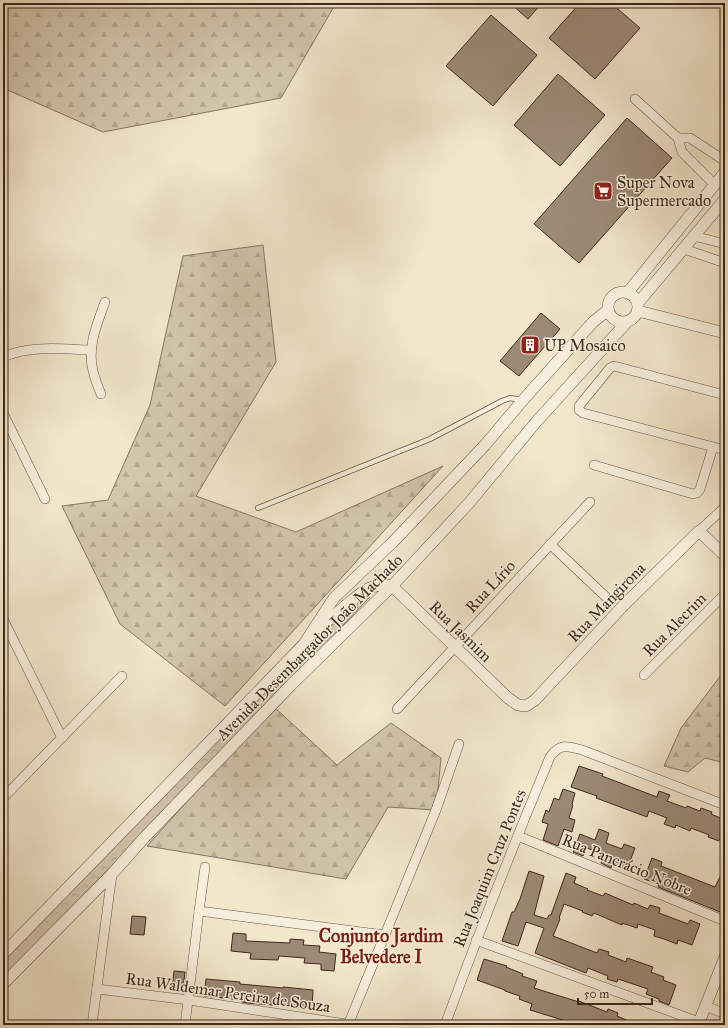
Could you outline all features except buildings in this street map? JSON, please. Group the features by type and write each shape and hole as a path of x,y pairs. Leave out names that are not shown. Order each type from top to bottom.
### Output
{"street":[{"path":"636,99 678,138 682,152 715,185"},
{"path":"678,138 690,138 725,161"},
{"path":"628,292 725,172"},
{"path":"638,307 635,296 628,292 620,291 612,295 608,302 608,310 612,317 619,322 627,322 634,318 638,307 725,199"},
{"path":"694,236 725,244"},
{"path":"684,249 725,263"},
{"path":"101,394 92,370 91,350 95,330 105,302"},
{"path":"638,307 725,334"},
{"name":"Avenida Desembargador João Machado","path":"3,954 304,644 334,598 405,530 485,445 593,322 608,310"},
{"name":"Avenida Desembargador João Machado","path":"3,984 112,874 144,838 290,686 392,586 469,503 537,421 627,322"},
{"path":"3,357 11,353 37,348 91,350"},
{"path":"725,395 614,366 610,368 579,406 579,410 583,413 725,450"},
{"path":"3,413 46,500"},
{"path":"594,465 693,494 697,493 700,489 713,447"},
{"name":"Rua Lírio","path":"397,709 590,502"},
{"name":"Rua Mangirona","path":"508,698 516,704 523,706 526,706 535,700 624,605 725,507"},
{"path":"699,531 725,556"},
{"path":"550,544 606,597"},
{"path":"313,632 356,597 371,587 384,584 392,586"},
{"name":"Rua Jasmim","path":"392,586 508,698"},
{"name":"Rua Alecrim","path":"644,675 725,594"},
{"path":"3,619 62,738"},
{"path":"3,798 122,676"},
{"path":"351,1025 384,935 436,810 459,744"},
{"name":"Rua Joaquim Cruz Pontes","path":"445,1025 476,940 550,757 561,746 582,750 725,805"},
{"name":"Rua Pancrácio Nobre","path":"518,836 725,921"},
{"path":"185,1025 205,867"},
{"path":"92,1025 112,874"},
{"path":"199,911 384,935"},
{"path":"476,940 699,1023 725,957"},
{"name":"Rua Waldemar Pereira de Souza","path":"97,989 189,1000 351,1025"},
{"path":"706,1006 725,1014"}],"lane":[{"path":"258,508 430,439 502,400 510,398 523,400"}],"green space":[{"path":"3,3 336,3 281,98 103,132 3,88"},
{"path":"263,245 276,362 196,496 296,532 443,466 225,706 120,624 62,506 108,500 150,405 183,256"},
{"path":"370,597 3,979 3,957 355,601"},
{"path":"725,670 725,763 705,758 688,772 664,766 681,728"},
{"path":"273,706 337,765 391,723 441,758 436,810 388,807 346,879 147,846"}],"place":[{"name":"Super Nova Supermercado","path":"603,191"},
{"name":"UP Mosaico","path":"530,345"}],"district":[{"name":"Conjunto Jardim Belvedere I","path":"381,946"}]}
